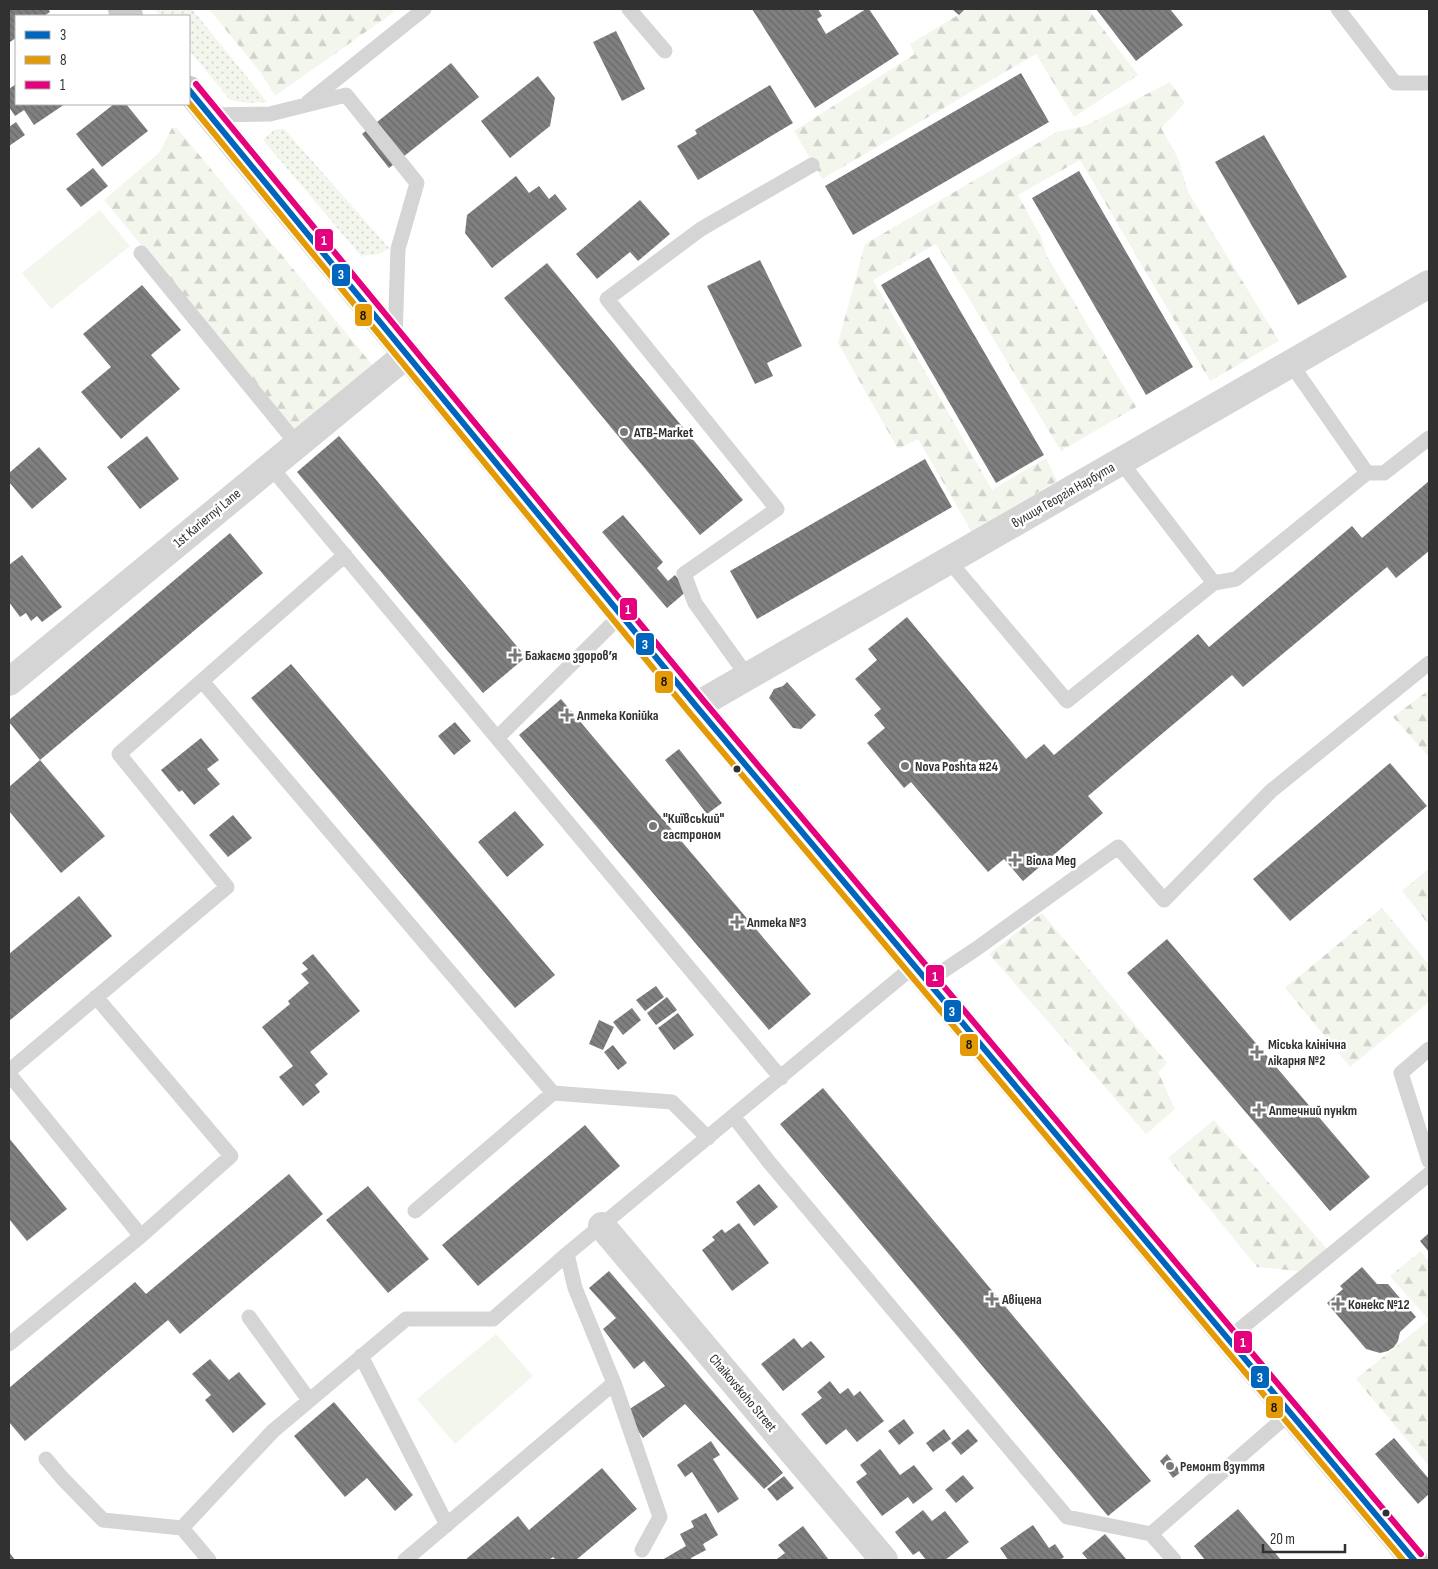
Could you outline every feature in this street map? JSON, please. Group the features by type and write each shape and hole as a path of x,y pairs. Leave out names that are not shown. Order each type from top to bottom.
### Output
{"main road":[{"path":"190,91 696,706 1414,1560"}],"street":[{"name":"вулиця Георгія Нарбута","path":"696,706 1429,284"},
{"name":"1st Kariernyi Lane","path":"9,682 297,444 400,348"},
{"name":"Chaikovskoho Street","path":"602,1226 884,1560"}],"lane":[{"path":"303,106 424,9"},
{"path":"629,9 665,51"},
{"path":"1338,9 1395,83 1429,83"},
{"path":"210,116 270,114 346,95 417,184 398,249 400,348"},
{"path":"748,677 695,604 684,574 777,509 607,299 701,229 812,165"},
{"path":"141,253 297,444"},
{"path":"1291,364 1368,473"},
{"path":"949,561 1067,701 1214,583 1236,579 1368,473 1384,473 1429,438"},
{"path":"1121,462 1214,583"},
{"path":"270,466 781,1078"},
{"path":"141,1236 9,1073 227,887 119,754 345,555"},
{"path":"497,738 621,615"},
{"path":"182,1528 273,1431 406,1319 493,1319 567,1254 781,1078 921,974 976,949 1118,847 1164,900 1271,791 1429,663"},
{"path":"202,681 553,1092 672,1102 708,1138"},
{"path":"9,1344 141,1236 231,1156 96,997"},
{"path":"1429,1049 1401,1073 1429,1161"},
{"path":"415,1211 553,1092"},
{"path":"734,1117 769,1162 1067,1517 1151,1534 1174,1560"},
{"path":"1228,1339 1429,1174"},
{"path":"567,1254 575,1288 614,1383 660,1517 642,1550"},
{"path":"249,1317 309,1400"},
{"path":"361,1356 447,1525"},
{"path":"405,1560 614,1383"},
{"path":"1151,1534 1290,1413"},
{"path":"46,1459 103,1520 182,1528 209,1560"}],"green space":[{"path":"154,9 192,9 267,102 249,103 230,100 190,51 190,15 160,15"},
{"path":"209,9 392,9 394,12 275,96 261,73"},
{"path":"968,9 1088,9 1138,75 1074,117 1036,54 822,179 794,131 915,54 910,44"},
{"path":"1170,82 1185,103 1161,128 1178,158 1188,192 1279,341 1210,381 1080,160 1018,195 1041,237 1047,256 1136,407 1061,451 936,244 873,280 992,490 1046,458 1057,481 972,532 918,439 898,449 838,343 865,244 1057,132 1085,126"},
{"path":"172,128 177,128 374,367 295,431 104,200 159,153"},
{"path":"284,129 389,248 379,254 361,256 263,140 274,130"},
{"path":"100,210 130,246 51,309 22,273"},
{"path":"1429,690 1429,757 1393,717"},
{"path":"1429,869 1429,925 1402,891"},
{"path":"1382,908 1429,965 1429,1002 1350,1067 1285,988"},
{"path":"1042,913 1167,1063 1158,1072 1175,1109 1146,1134 989,954"},
{"path":"1214,1120 1327,1249 1299,1271 1257,1267 1168,1158"},
{"path":"1421,1251 1429,1262 1429,1320 1390,1276"},
{"path":"1429,1320 1429,1466 1356,1379"},
{"path":"496,1334 533,1376 455,1444 417,1399"}],"building":[{"path":"9,9 48,9 50,12 46,15 15,15 15,39 10,42"},
{"path":"752,9 818,9 822,16 817,19 826,34 866,9 869,9 899,54 815,108"},
{"path":"952,9 965,9 959,15"},
{"path":"1096,9 1170,9 1183,25 1136,61"},
{"path":"616,31 645,89 622,101 593,42"},
{"path":"451,63 479,97 389,168 362,134"},
{"path":"1021,73 1049,122 853,235 825,186"},
{"path":"538,76 555,98 550,126 510,158 481,121"},
{"path":"15,85 15,105 64,105 34,125 24,110 15,116 9,107 9,89"},
{"path":"770,85 793,123 698,180 677,146 697,134 695,130"},
{"path":"113,105 127,105 148,131 102,167 76,134"},
{"path":"16,122 25,135 9,146 9,127"},
{"path":"1264,135 1347,277 1298,305 1215,162"},
{"path":"93,168 108,186 81,207 66,189"},
{"path":"1079,171 1193,367 1146,395 1032,198"},
{"path":"516,176 529,193 539,186 549,199 555,194 567,209 492,268 465,233 467,215"},
{"path":"640,200 670,234 638,261 630,252 597,279 576,254"},
{"path":"929,257 1044,455 996,483 881,285"},
{"path":"760,260 802,346 767,363 773,376 755,384 707,286"},
{"path":"547,263 743,500 700,535 504,298"},
{"path":"142,285 181,330 151,355 180,389 121,439 81,392 111,367 83,334"},
{"path":"147,436 179,479 140,509 107,467"},
{"path":"339,436 526,657 483,693 297,472"},
{"path":"39,447 67,479 32,509 9,482 9,473"},
{"path":"925,459 952,507 757,619 730,571"},
{"path":"1429,481 1429,551 1396,578 1387,567 1243,687 1232,675 1088,796 1103,813 1023,881 1004,859 988,872 911,782 904,788 867,743 885,728 874,715 881,709 855,679 877,660 868,649 907,617 1026,759 1044,744 1054,755 1198,634 1209,647 1352,526 1362,538"},
{"path":"623,515 663,562 657,568 668,581 675,575 688,590 667,608 602,532"},
{"path":"230,533 263,573 40,760 9,720"},
{"path":"22,555 62,607 42,622 37,616 31,621 26,613 20,617 9,602 9,565"},
{"path":"291,664 555,975 515,1008 251,698"},
{"path":"787,682 816,715 801,729 793,728 769,698 774,689 783,686"},
{"path":"561,699 811,994 769,1030 519,735"},
{"path":"455,722 471,741 454,755 438,736"},
{"path":"201,738 219,760 207,769 220,784 194,805 182,790 179,792 161,770"},
{"path":"679,749 722,803 707,814 665,760"},
{"path":"40,760 105,836 61,873 9,811 9,787"},
{"path":"1390,763 1427,806 1290,921 1253,879"},
{"path":"515,811 544,845 507,877 478,842"},
{"path":"233,815 252,838 228,857 209,835"},
{"path":"79,896 112,936 9,1021 9,954"},
{"path":"1167,939 1370,1177 1330,1211 1127,973"},
{"path":"313,954 360,1011 310,1052 328,1074 315,1085 320,1092 303,1106 279,1077 293,1066 262,1027 290,1004 288,1001 309,983 301,974 308,969 302,963"},
{"path":"656,986 664,997 645,1011 636,1000"},
{"path":"667,997 677,1010 656,1025 647,1013"},
{"path":"632,1008 641,1020 623,1035 613,1022"},
{"path":"678,1013 694,1035 674,1050 658,1028"},
{"path":"599,1020 614,1027 603,1050 589,1044"},
{"path":"613,1045 627,1063 618,1070 604,1052"},
{"path":"823,1088 1151,1481 1108,1516 780,1124"},
{"path":"585,1125 620,1166 478,1286 442,1245"},
{"path":"9,1138 67,1209 27,1241 9,1219"},
{"path":"289,1174 323,1214 180,1334 168,1320 25,1441 9,1422 9,1388 135,1282 146,1294"},
{"path":"759,1184 778,1207 754,1226 736,1202"},
{"path":"368,1186 429,1259 388,1293 326,1220"},
{"path":"739,1223 769,1263 732,1291 702,1250 715,1240 712,1237 722,1229 725,1233"},
{"path":"1429,1233 1429,1252 1420,1241"},
{"path":"1362,1267 1377,1284 1388,1284 1416,1317 1400,1332 1398,1341 1388,1351 1380,1353 1366,1349 1327,1303 1343,1289 1340,1286"},
{"path":"609,1271 783,1473 764,1489 685,1404 643,1438 625,1412 665,1386 644,1361 634,1369 603,1329 616,1318 589,1288"},
{"path":"794,1338 802,1348 811,1341 825,1357 783,1391 761,1364"},
{"path":"210,1359 229,1380 239,1372 266,1404 233,1433 205,1400 211,1395 192,1374"},
{"path":"830,1381 840,1394 848,1388 854,1396 860,1391 884,1421 857,1442 846,1429 826,1445 801,1414 822,1398 817,1392"},
{"path":"334,1402 413,1495 395,1511 367,1478 345,1497 294,1436"},
{"path":"904,1419 914,1433 899,1445 888,1431"},
{"path":"944,1429 951,1439 933,1452 926,1443"},
{"path":"968,1429 978,1441 961,1455 951,1443"},
{"path":"1394,1438 1429,1479 1429,1494 1418,1504 1375,1454"},
{"path":"711,1441 720,1455 713,1459 739,1499 718,1513 692,1472 685,1477 677,1465"},
{"path":"880,1449 900,1475 914,1465 933,1489 913,1504 908,1497 882,1516 856,1482 867,1474 860,1465"},
{"name":"Ремонт взуття","path":"1167,1454 1181,1472 1173,1478 1160,1461"},
{"path":"602,1468 637,1509 576,1560 556,1560 553,1557 549,1560 465,1560 518,1516 529,1530"},
{"path":"963,1475 974,1488 956,1503 945,1490"},
{"path":"784,1476 794,1488 777,1501 767,1489"},
{"path":"1238,1509 1281,1560 1205,1560 1194,1546"},
{"path":"923,1510 932,1521 945,1511 969,1542 945,1560 926,1560 919,1551 913,1555 895,1532"},
{"path":"706,1513 718,1535 703,1544 706,1550 691,1558 692,1560 662,1560 686,1546 680,1534 694,1527 691,1521"},
{"path":"1033,1525 1049,1548 1055,1544 1064,1557 1060,1560 1008,1560 1000,1548"},
{"path":"803,1526 829,1560 777,1559 785,1553 778,1545"},
{"path":"1105,1534 1127,1560 1088,1560 1082,1553"},
{"path":"9,1552 15,1560 9,1560"}],"transit line":[{"name":"1","path":"196,84 703,700 1421,1554"},
{"name":"3","path":"190,91 696,706 1414,1560"},
{"name":"8","path":"190,104 689,712 1403,1560"}],"place":[{"name":"ATB-Market","path":"624,432"},
{"name":"Бажаємо здоров’я","path":"515,655"},
{"name":"Аптека Копійка","path":"567,715"},
{"name":"Nova Poshta #24","path":"905,766"},
{"name":"\"Київський\" гастроном","path":"653,826"},
{"name":"Віола Мед","path":"1015,860"},
{"name":"Аптека №3","path":"737,922"},
{"name":"Міська клінічна лікарня №2","path":"1257,1052"},
{"name":"Аптечний пункт","path":"1259,1110"},
{"name":"Авіцена","path":"992,1299"},
{"name":"Конекс №12","path":"1338,1304"},
{"name":"Ремонт взуття","path":"1170,1466"}]}
